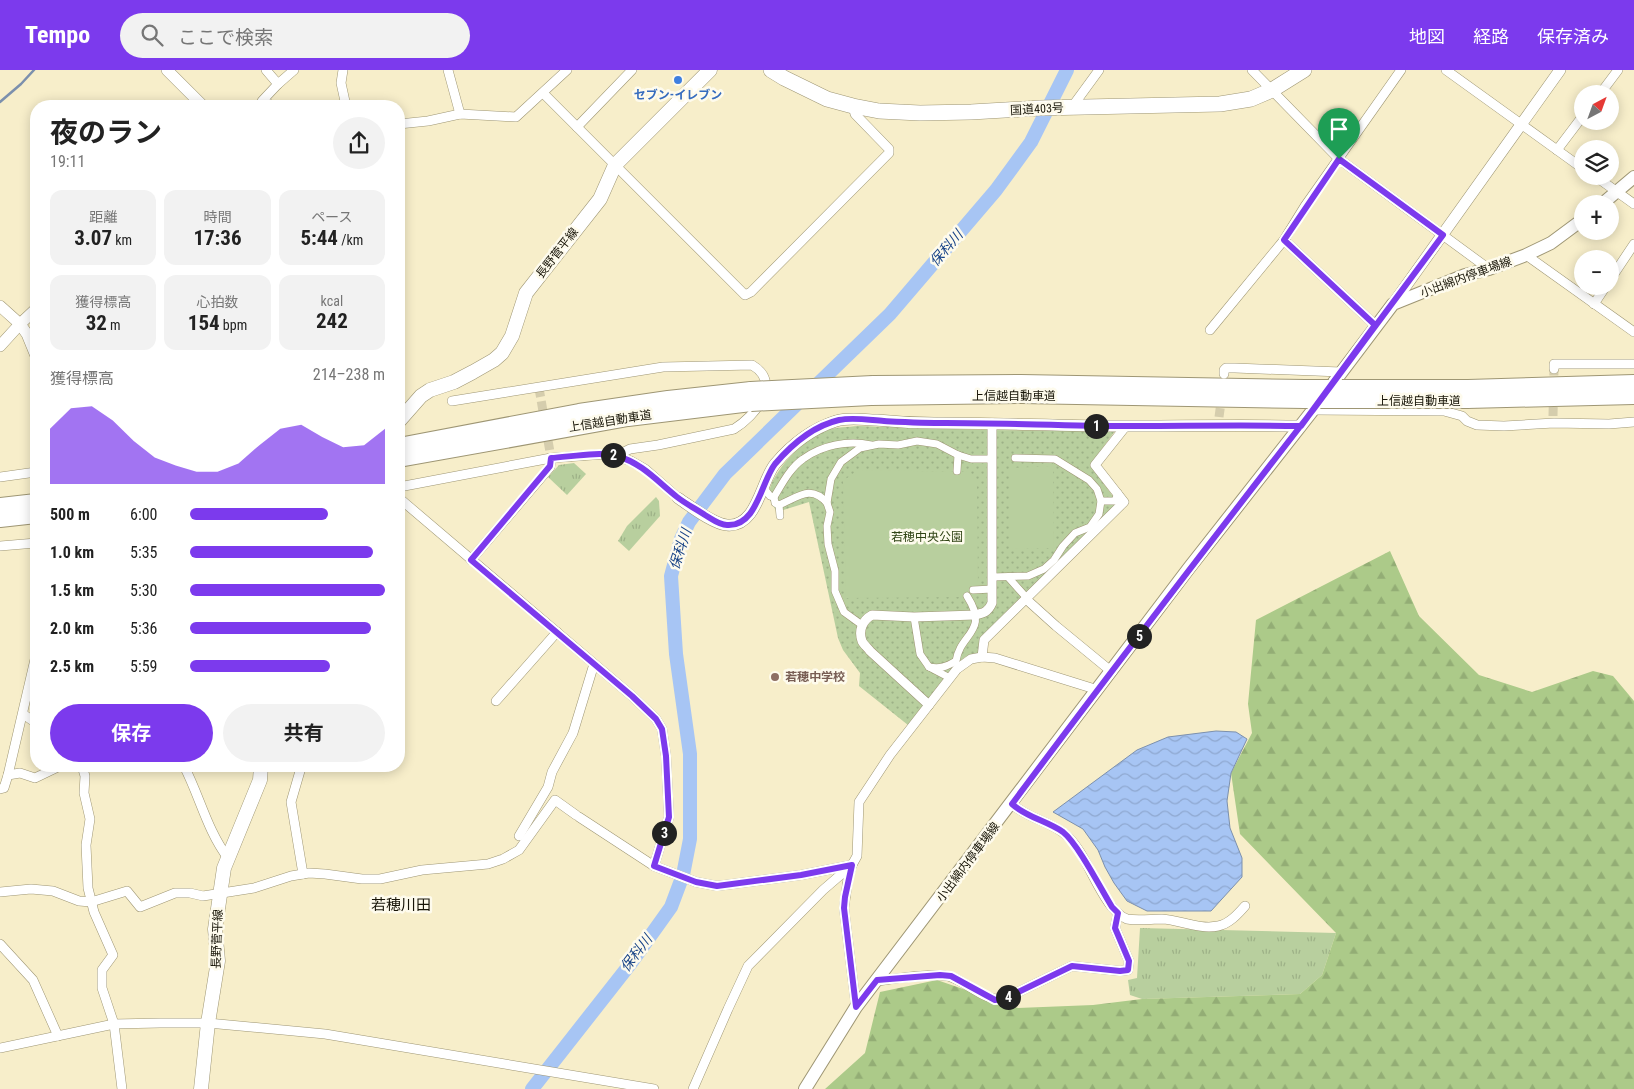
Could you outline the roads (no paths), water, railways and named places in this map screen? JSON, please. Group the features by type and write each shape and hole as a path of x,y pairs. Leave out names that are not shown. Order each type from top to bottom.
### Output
{"highway":[{"name":"国道403号","path":"770,70 827,99 879,111 920,112 1220,104 1251,99 1272,90 1304,70"},
{"name":"上信越自動車道","path":"405,451 621,406 668,399 751,397 1030,383 1308,399 1467,394 1634,383"},
{"name":"上信越自動車道","path":"1467,394 1634,396"},
{"path":"0,506 30,503"},
{"path":"0,519 30,516"}],"main road":[{"name":"長野菅平線","path":"405,414 421,396 430,390 454,382 494,360 502,353 508,345 525,296 600,199 615,165 710,70"},
{"path":"1612,195 1634,177"},
{"name":"小出綿内停車場線","path":"805,1089 856,1007 1195,561 1301,426 1308,399 1341,372 1375,325 1393,304 1465,275 1526,255 1551,244 1574,226"},
{"name":"長野菅平線","path":"202,1089 208,1023 218,961 216,929 224,868 260,780 260,772"}],"street":[{"path":"167,70 197,100"},
{"path":"266,70 278,84"},
{"path":"264,100 294,70"},
{"path":"343,70 341,83 345,100"},
{"path":"448,70 460,114"},
{"path":"405,123 428,121 460,114 516,117 567,70"},
{"path":"577,128 632,70"},
{"path":"1071,107 1099,70"},
{"path":"1252,70 1339,159 1489,268"},
{"path":"1210,330 1284,240 1401,70"},
{"path":"1446,70 1574,162"},
{"path":"1393,304 1560,70"},
{"path":"1607,85 1618,70"},
{"path":"543,93 745,295 751,292 888,153 889,149 855,114 853,106"},
{"path":"1557,150 1574,128"},
{"path":"1607,185 1634,204"},
{"path":"1284,240 1375,325"},
{"path":"1619,266 1634,244"},
{"path":"1526,255 1634,332"},
{"path":"1594,304 1600,295"},
{"path":"0,306 20,324 30,341"},
{"path":"0,346 30,315"},
{"path":"1554,368 1554,364 1634,364"},
{"path":"452,401 664,367 752,365 764,375 766,384 764,396 758,408 743,424 734,429 630,449 616,456"},
{"path":"1224,374 1226,368 1341,372"},
{"path":"1308,399 1444,411 1462,416 1467,421 1477,425 1504,426 1553,420 1610,424 1634,422"},
{"path":"405,486 551,458 606,454 631,462 645,470 678,498 718,523 728,526 738,524 752,512 768,475 775,464 803,436 838,421 850,419 921,423 1126,426 1220,421 1301,426"},
{"path":"929,705 870,651 862,640 862,625 872,615 914,617 975,615 985,613 989,609 992,603 992,423"},
{"path":"1116,501 1095,465 1126,426"},
{"path":"827,503 831,479 841,462 860,448 879,444 898,445 917,441 937,444 971,460 991,459"},
{"path":"780,516 779,505 775,503 774,497 787,476 802,460 826,447 859,442 873,445"},
{"path":"957,472 958,455"},
{"path":"471,560 550,466 551,458"},
{"path":"992,578 1028,576 1044,568 1054,560 1063,546 1076,533 1090,527 1099,514 1101,501 1097,489 1090,480 1055,459 1015,458"},
{"path":"0,477 30,473"},
{"path":"763,487 770,496 774,497"},
{"path":"779,505 808,492 820,494 827,503 830,512 828,544 835,571 835,591 844,612 862,625"},
{"path":"1101,501 1116,501"},
{"path":"982,656 984,640 1116,501"},
{"path":"405,503 632,696 656,719 662,729 668,771 669,817 654,866"},
{"path":"0,546 30,544"},
{"path":"1008,577 1056,626 1112,672"},
{"path":"972,590 992,589"},
{"path":"929,667 947,667 956,661 956,655 972,633 976,622 975,615 972,605 966,596"},
{"path":"914,617 920,654 929,667 950,678"},
{"path":"496,701 557,632"},
{"path":"856,1007 844,908 845,897 852,865 857,856 859,802 890,755 957,668 971,659 982,656 1010,661 1098,690"},
{"path":"519,836 548,787 552,772 574,734 594,664"},
{"path":"0,789 4,788 8,775 30,680"},
{"path":"22,714 30,719"},
{"path":"8,775 20,773 35,778 47,772"},
{"path":"84,772 84,793 90,819 86,845 88,888 94,912 113,955 102,970 102,988 114,1024 122,1089"},
{"path":"187,772 209,828 228,858"},
{"path":"299,772 291,802 302,874"},
{"path":"0,892 31,889 54,891 79,901 91,902 126,891 140,906 175,893 190,893 203,896 254,888 302,874 380,879 422,870 488,864 504,859 519,850 555,800 654,866 696,882 717,886 742,884 852,865"},
{"path":"1012,804 1020,811 1056,828 1069,839 1112,907 1122,917 1129,919 1163,919 1211,927 1229,922 1245,906"},
{"path":"693,1089 748,966 823,890 852,865"},
{"path":"877,980 940,975 951,976 995,1000 1004,999 1072,966 1120,971 1128,970 1129,961 1115,928 1118,913"},
{"path":"0,944 33,980 58,1036"},
{"path":"0,1048 114,1024 208,1023 325,1034 654,1089"}],"water":[{"path":"1216,731 1236,732 1247,739 1231,773 1227,801 1230,828 1242,858 1242,877 1211,911 1147,911 1127,901 1114,883 1098,850 1083,829 1053,812 1137,750 1168,737"}],"waterway":[{"path":"0,102 34,70"},
{"name":"保科川","path":"532,1089 631,963 671,907 683,875 690,839 690,754 676,654 671,576 681,539 689,522 725,474 890,314 996,190 1031,142 1067,70"}],"tunnel":[{"path":"1553,416 1554,369"},
{"path":"539,388 551,458"},
{"path":"1219,417 1222,395"}],"place":[{"name":"セブン-イレブン","path":"678,80"},
{"name":"若穂中学校","path":"775,677"}],"district":[{"name":"若穂川田","path":"401,905"}],"park label":[{"name":"若穂中央公園","path":"927,537"}]}
